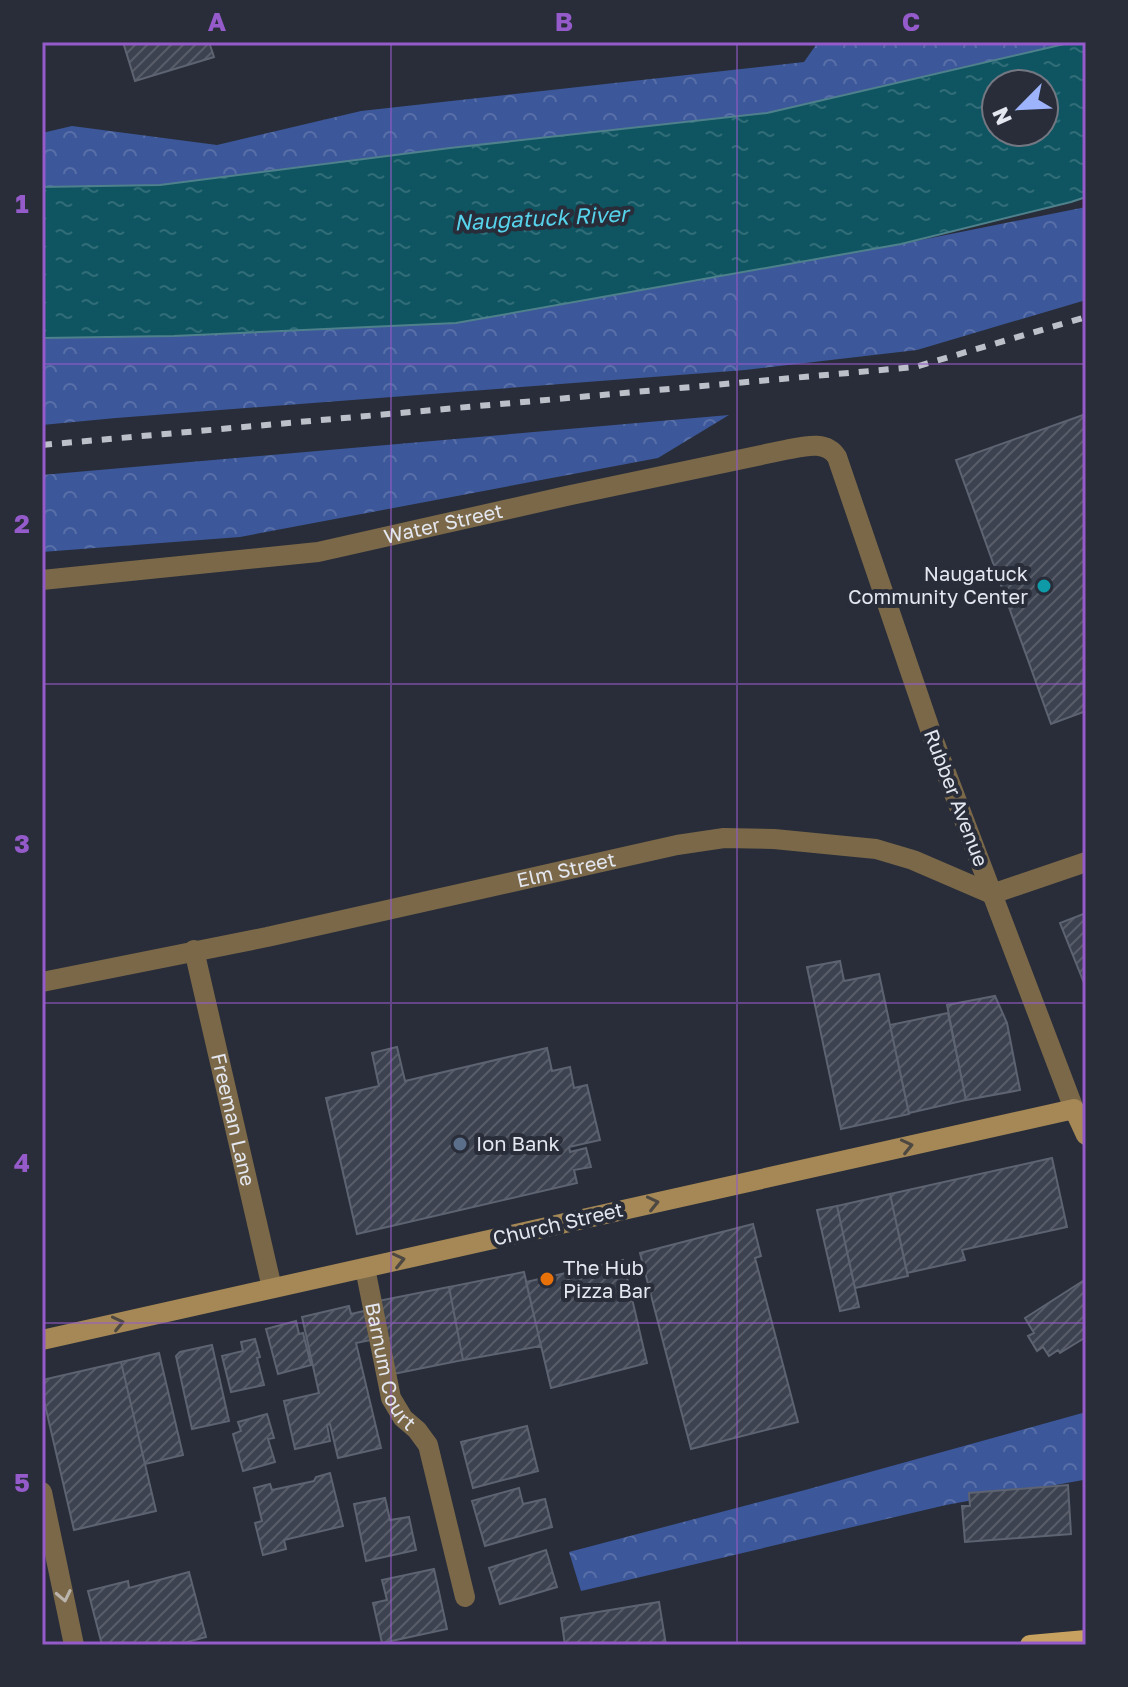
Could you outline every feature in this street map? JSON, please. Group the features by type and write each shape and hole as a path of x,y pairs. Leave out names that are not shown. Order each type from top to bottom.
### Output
{"main road":[{"path":"1030,1645 1086,1640"}],"street":[{"name":"Water Street","path":"42,580 318,552 785,450 827,446 837,457"},
{"name":"Rubber Avenue","path":"837,457 934,741 1086,1135"},
{"name":"Elm Street","path":"42,982 267,937 677,845 724,838 774,839 876,849 913,860 992,894"},
{"path":"992,894 1086,862"},
{"name":"Freeman Lane","path":"194,950 272,1288"},
{"name":"Church Street","path":"42,1340 1074,1109"},
{"name":"Barnum Court","path":"365,1268 391,1398 403,1418 428,1445 465,1597"},
{"path":"42,1492 74,1645"}],"green space":[{"path":"818,42 1073,42 767,113 450,148 160,185 42,187 42,133 72,126 217,145 361,111 804,62"},
{"path":"1086,207 1086,300 917,350 745,370 42,425 42,338 174,336 457,323 901,244"},
{"path":"729,415 658,458 240,537 42,552 42,475"},
{"path":"1086,1412 1086,1482 1083,1480 946,1505 581,1591 569,1552"}],"water":[{"name":"Naugatuck River","path":"1073,42 1086,42 1086,197 1071,202 901,244 456,323 174,336 42,338 42,187 160,185 450,148 767,113"}],"building":[{"path":"123,42 209,42 214,57 135,81"},
{"name":"Naugatuck Community Center","path":"1086,414 1086,711 1051,724 956,460"},
{"path":"1086,913 1086,988 1060,923"},
{"path":"840,961 844,981 879,974 909,1114 841,1129 807,967"},
{"path":"995,996 1007,1023 1020,1090 966,1100 947,1005"},
{"path":"948,1013 966,1100 909,1113 890,1025"},
{"name":"Ion Bank","path":"397,1047 405,1081 547,1048 552,1071 570,1067 574,1088 587,1085 600,1140 569,1147 570,1152 586,1148 591,1167 574,1170 577,1183 357,1234 326,1098 379,1086 372,1053"},
{"path":"1052,1158 1067,1227 962,1250 965,1260 907,1273 890,1194"},
{"path":"890,1194 908,1276 855,1288 837,1206"},
{"path":"837,1206 859,1307 840,1311 817,1210"},
{"path":"753,1224 761,1256 755,1258 798,1422 691,1449 640,1253"},
{"path":"623,1260 647,1363 551,1388 526,1282"},
{"path":"524,1272 541,1346 463,1360 449,1287"},
{"path":"1086,1279 1086,1337 1060,1353 1058,1350 1049,1356 1043,1347 1037,1351 1028,1336 1034,1333 1025,1318"},
{"path":"449,1287 463,1360 393,1374 378,1301"},
{"path":"349,1306 351,1314 364,1311 371,1340 356,1343 381,1448 338,1458 330,1424 327,1425 330,1441 295,1449 284,1401 319,1393 302,1317"},
{"path":"296,1321 299,1334 303,1333 311,1365 278,1374 266,1329"},
{"path":"255,1339 264,1385 231,1392 222,1356 243,1351 241,1342"},
{"path":"212,1345 229,1421 192,1429 176,1356 180,1352"},
{"path":"159,1353 183,1455 145,1464 121,1362"},
{"path":"121,1362 156,1511 74,1530 42,1392 42,1380"},
{"path":"267,1414 274,1438 268,1439 275,1462 243,1471 233,1434 241,1431 238,1422"},
{"path":"527,1426 538,1471 473,1488 461,1442"},
{"path":"330,1473 343,1526 284,1540 286,1549 263,1555 255,1523 262,1521 254,1488 270,1484 272,1490 314,1481 316,1477"},
{"path":"1068,1485 1071,1534 965,1542 962,1506 970,1506 969,1493"},
{"path":"519,1488 523,1504 545,1499 552,1527 485,1546 472,1501"},
{"path":"385,1498 390,1520 409,1517 416,1550 366,1561 354,1504"},
{"path":"546,1550 557,1587 500,1604 489,1568"},
{"path":"434,1569 447,1629 382,1643 373,1603 387,1600 382,1580"},
{"path":"189,1572 206,1637 176,1645 102,1645 88,1591 128,1581 129,1588"},
{"path":"659,1602 666,1645 565,1645 561,1618"}],"railway":[{"path":"42,445 915,367 1086,317"}],"place":[{"name":"Naugatuck Community Center","path":"1044,586"},
{"name":"Ion Bank","path":"460,1144"},
{"name":"The Hub Pizza Bar","path":"547,1279"}]}
